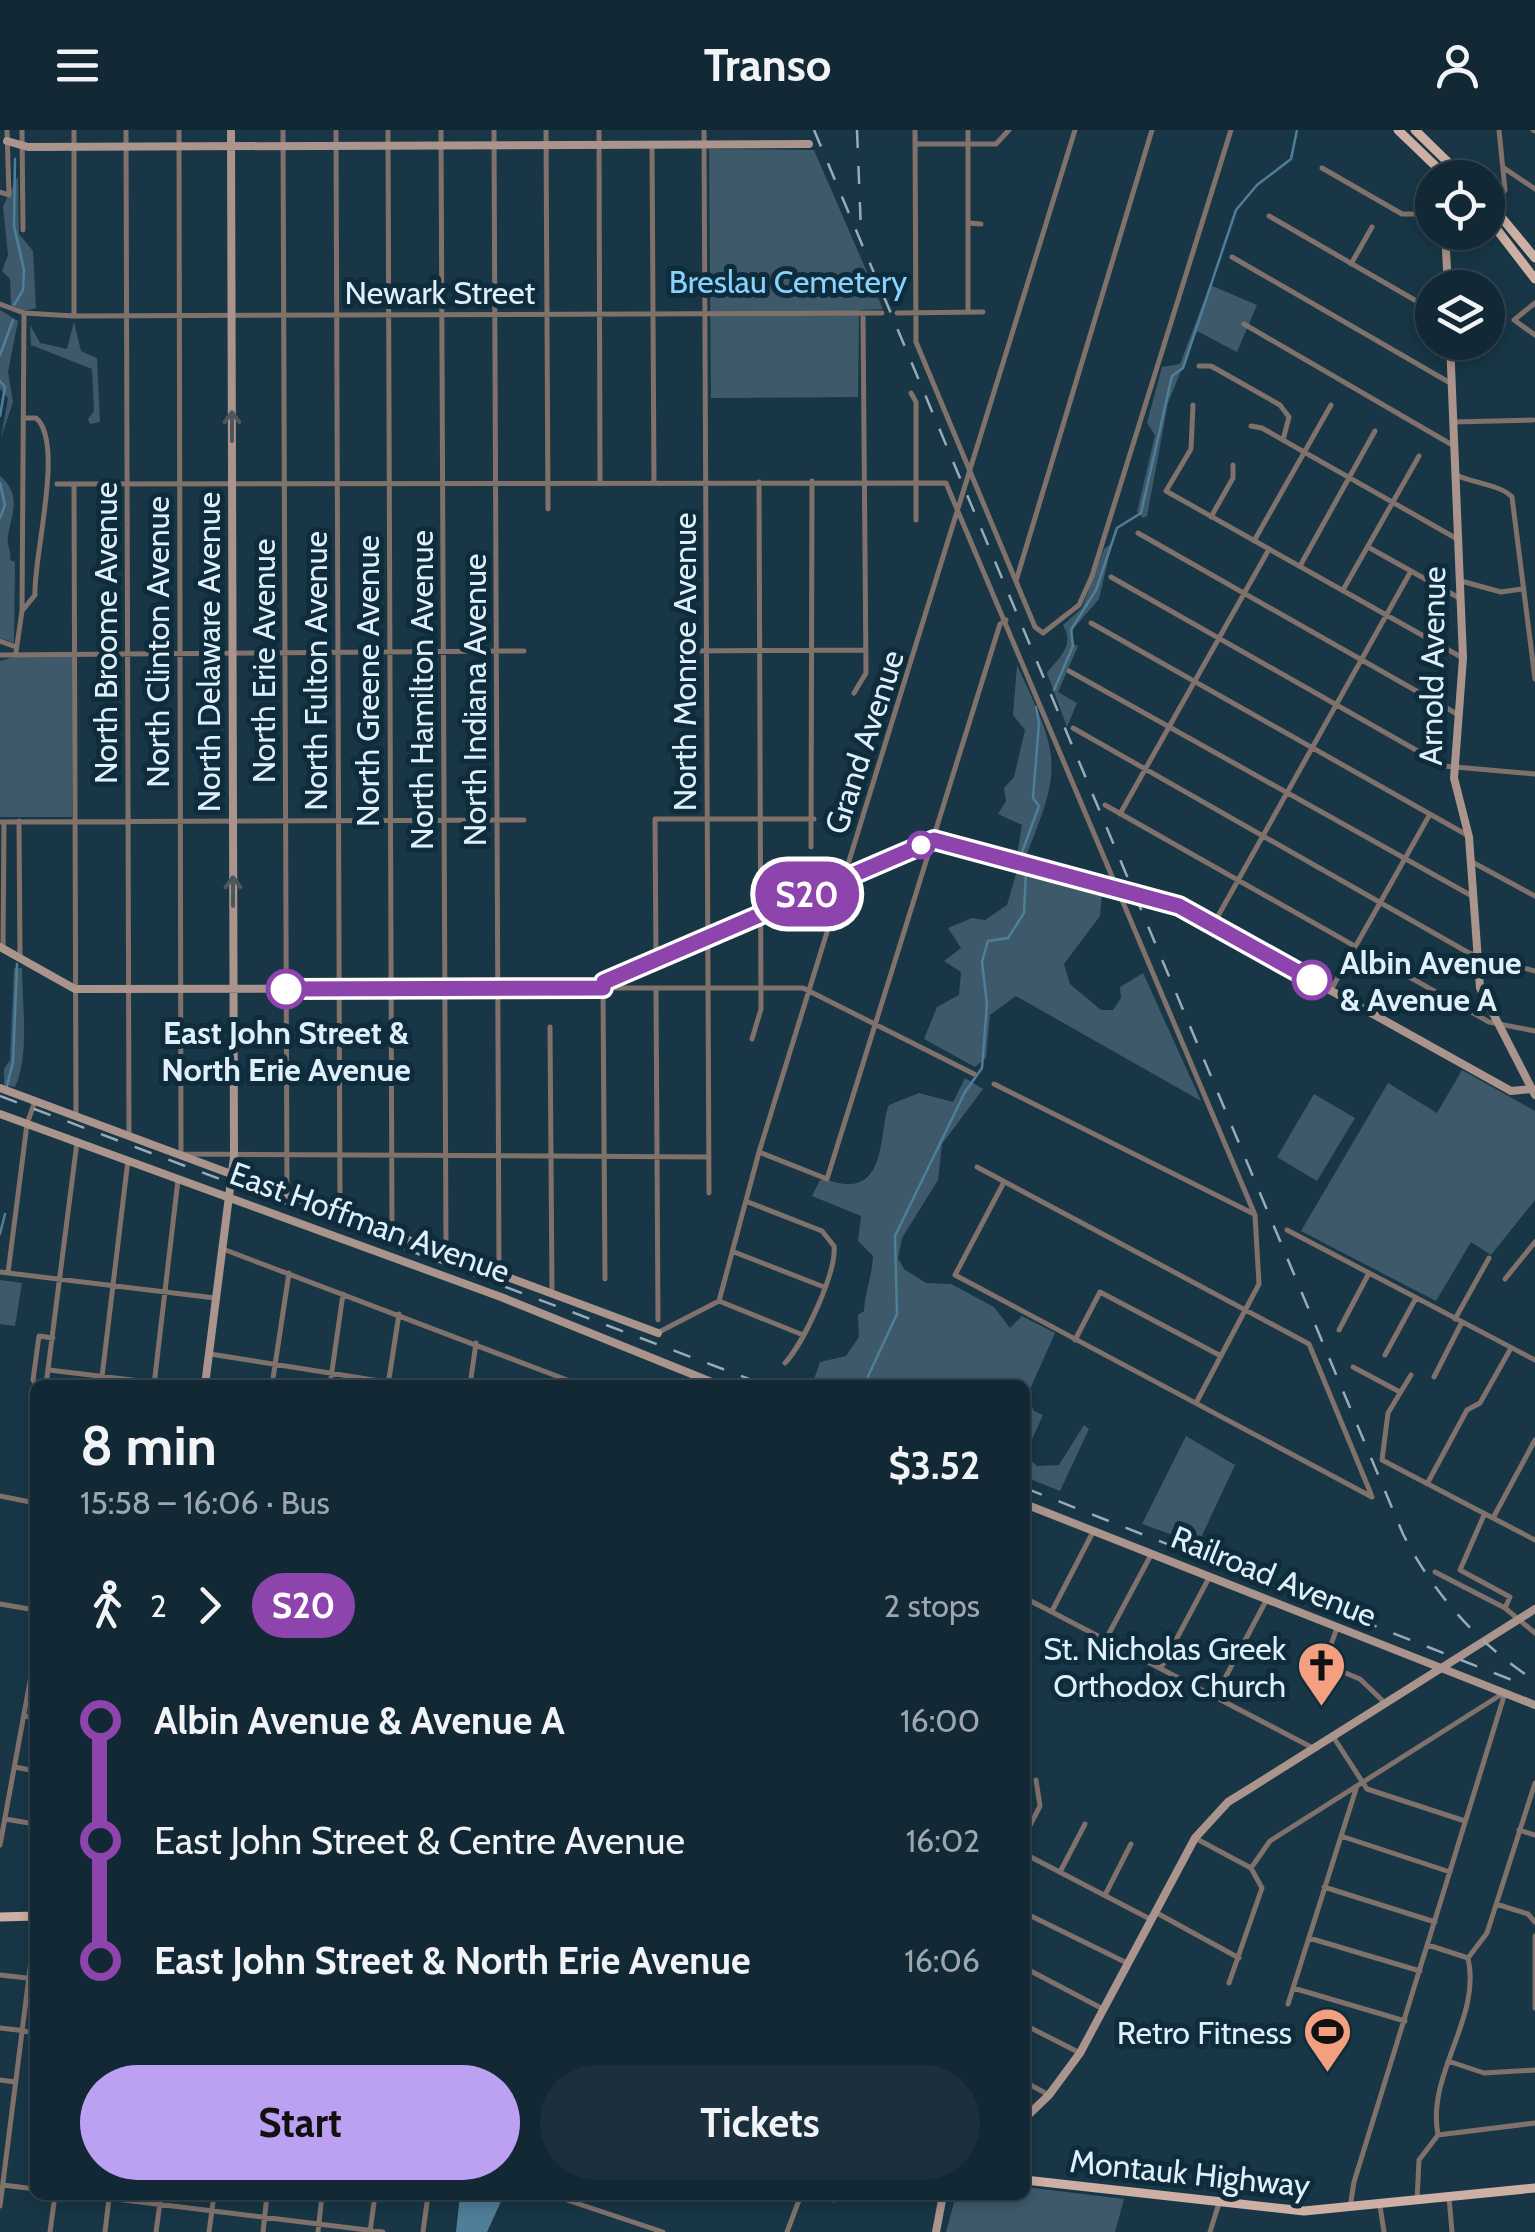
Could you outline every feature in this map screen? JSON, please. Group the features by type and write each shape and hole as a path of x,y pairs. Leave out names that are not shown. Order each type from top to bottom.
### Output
{"main road":[{"path":"1398,130 1433,160"},
{"path":"1415,130 1438,160"},
{"path":"1505,221 1535,258"},
{"path":"1505,239 1535,279"},
{"path":"1520,258 1535,271"},
{"path":"0,1917 30,1916"},
{"name":"Montauk Highway","path":"1030,2181 1304,2211 1350,2210 1535,2188"}],"street":[{"path":"0,192 9,195 3,140 6,130"},
{"path":"22,130 23,230"},
{"path":"74,130 74,316"},
{"name":"North Broome Avenue","path":"126,130 128,1135"},
{"name":"North Clinton Avenue","path":"179,130 181,1154"},
{"name":"North Delaware Avenue","path":"207,1380 219,1298 220,1248 234,1173 231,130"},
{"name":"North Erie Avenue","path":"283,130 287,1192"},
{"name":"North Fulton Avenue","path":"336,130 340,1212"},
{"name":"North Greene Avenue","path":"388,130 392,1231"},
{"name":"North Hamilton Avenue","path":"441,130 446,1250"},
{"name":"North Indiana Avenue","path":"494,130 499,1270"},
{"path":"546,130 548,509"},
{"path":"599,130 600,482"},
{"name":"North Monroe Avenue","path":"704,130 709,1193"},
{"path":"915,130 916,342 1038,631 1047,632 1079,605 1092,576 1231,130"},
{"path":"968,130 968,312"},
{"path":"915,144 996,144 1008,130"},
{"name":"Grand Avenue","path":"719,1302 759,1152 1075,130"},
{"path":"1016,581 1152,130"},
{"path":"1498,130 1502,160"},
{"path":"3,140 22,146 809,144"},
{"path":"652,145 654,482"},
{"path":"1322,168 1402,214 1415,214"},
{"path":"1505,168 1535,189"},
{"path":"1268,216 1415,300"},
{"path":"968,222 981,224"},
{"path":"1351,264 1372,227"},
{"path":"1232,257 1452,384"},
{"name":"Newark Street","path":"0,304 24,313 74,316 882,313"},
{"path":"1534,306 1515,323 1535,335"},
{"path":"897,313 983,312"},
{"path":"16,650 22,611 24,313"},
{"path":"854,693 866,673 863,314"},
{"path":"1244,324 1454,446"},
{"name":"Arnold Avenue","path":"1451,360 1463,658 1453,768 1469,837 1480,988 1533,1092"},
{"path":"1199,366 1211,366 1285,410 1290,425 1283,440"},
{"path":"910,393 916,402 916,520"},
{"path":"1193,405 1191,449 1166,491 1463,658"},
{"path":"1254,542 1331,405"},
{"path":"22,418 36,418 46,432 44,534 34,563 35,594 22,611"},
{"path":"1454,422 1533,420"},
{"path":"1251,426 1283,440 1458,540"},
{"path":"1300,566 1375,431"},
{"path":"1343,590 1418,456"},
{"path":"1211,517 1232,478 1234,464"},
{"path":"1456,476 1480,486 1498,487 1512,496 1535,679"},
{"path":"811,847 812,481"},
{"path":"752,1039 761,1009 762,988 759,482"},
{"path":"57,484 946,482 1254,1215 1259,1284 1196,1402"},
{"path":"74,484 76,1116"},
{"path":"1138,533 1458,714"},
{"path":"1368,547 1461,599"},
{"path":"1120,814 1269,550"},
{"path":"1213,926 1411,572"},
{"path":"1112,577 1453,768 1535,774"},
{"path":"1461,581 1501,592 1522,589"},
{"path":"759,1152 827,1178 1000,624 1006,620"},
{"path":"1091,623 1469,837"},
{"path":"0,641 16,650"},
{"path":"0,655 16,650 75,654 524,651"},
{"path":"680,651 865,650"},
{"path":"1070,671 1474,898"},
{"path":"1073,728 1478,956 1535,971"},
{"path":"1105,805 1499,1024 1535,1032"},
{"path":"1331,990 1430,814"},
{"path":"656,958 655,820 814,819"},
{"path":"524,820 2,822 2,948 76,989 809,991 974,1074"},
{"path":"19,821 20,960"},
{"path":"605,1279 604,982 934,840 1179,906 1510,1091 1533,1092"},
{"path":"1472,862 1535,896"},
{"path":"656,988 658,1320"},
{"path":"550,1027 552,1291"},
{"path":"994,1084 1254,1215"},
{"name":"East Hoffman Avenue","path":"0,1088 446,1250 658,1333"},
{"path":"8,1273 27,1124 34,1100"},
{"name":"East Hoffman Avenue","path":"0,1114 232,1196 694,1380"},
{"path":"47,1380 77,1142"},
{"path":"181,1154 709,1156"},
{"path":"102,1380 128,1160"},
{"path":"977,1167 1309,1344 1372,1497 955,1275 1004,1182"},
{"path":"154,1380 178,1178"},
{"path":"748,1202 830,1237 835,1254 803,1336 785,1363"},
{"path":"1287,1230 1535,1360"},
{"path":"1505,1279 1535,1242"},
{"path":"220,1248 568,1380"},
{"path":"734,1252 824,1287"},
{"path":"1434,1377 1489,1258"},
{"path":"0,1272 219,1298"},
{"path":"273,1380 289,1274"},
{"path":"1339,1330 1369,1274"},
{"path":"1075,1340 1100,1292 1221,1356"},
{"path":"331,1380 343,1294"},
{"path":"1385,1355 1416,1298"},
{"path":"658,1333 719,1302 803,1336"},
{"path":"389,1380 399,1314"},
{"path":"36,1380 39,1336 53,1338"},
{"path":"471,1380 476,1343"},
{"path":"1427,1484 1467,1410 1480,1404 1511,1348"},
{"path":"210,1354 368,1380"},
{"path":"1352,1367 1398,1391"},
{"path":"49,1370 128,1380"},
{"path":"1411,1375 1388,1413 1382,1460 1535,1540"},
{"path":"1493,1518 1535,1440"},
{"path":"0,1496 30,1501"},
{"name":"Railroad Avenue","path":"1030,1506 1535,1705"},
{"path":"1484,1515 1460,1570 1510,1597 1504,1608"},
{"path":"1052,1611 1094,1530"},
{"path":"1106,1640 1152,1553"},
{"path":"1435,1572 1504,1608 1535,1633"},
{"path":"1162,1668 1210,1576"},
{"path":"1215,1697 1267,1599"},
{"path":"1030,1600 1312,1748"},
{"path":"0,1604 30,1609"},
{"path":"1030,2113 1080,2053 1196,1838 1228,1802 1535,1609"},
{"path":"1337,1628 1324,1664 1363,1681 1384,1702"},
{"path":"1406,1655 1420,1668 1414,1684"},
{"path":"0,1845 30,1685"},
{"path":"1250,1868 1270,1841 1505,1693"},
{"path":"1350,2210 1354,2182 1505,1693"},
{"path":"24,1716 30,1717"},
{"path":"1332,1735 1361,1783 1466,1821"},
{"path":"14,1767 30,1770"},
{"path":"1030,1825 1040,1806 1036,1780"},
{"path":"1288,2004 1353,1792 1361,1783"},
{"path":"1468,1958 1481,1945 1535,1783"},
{"path":"5,1819 30,1823"},
{"path":"1060,1872 1085,1824"},
{"path":"1519,1830 1535,1835"},
{"path":"1340,1836 1450,1872"},
{"path":"1196,1838 1250,1868 1262,1888 1262,1898 1229,1982"},
{"path":"1105,1895 1131,1844"},
{"path":"1030,1857 1239,1958"},
{"path":"1324,1888 1435,1922"},
{"path":"1496,1904 1535,1922"},
{"path":"1030,1916 1126,1964"},
{"path":"1526,2014 1534,2008 1535,1936"},
{"path":"1309,1938 1420,1971"},
{"path":"1428,1945 1468,1958"},
{"path":"1417,2201 1419,2160 1438,2135 1434,2103 1472,1979 1468,1958"},
{"path":"0,2206 30,1964"},
{"path":"1030,1971 1103,2009"},
{"path":"0,1974 28,1978"},
{"path":"1293,1988 1405,2021"},
{"path":"0,2028 30,2031"},
{"path":"1030,2028 1080,2053"},
{"path":"1448,2061 1484,2073 1535,2070"},
{"path":"0,2080 15,2082"},
{"path":"1030,2085 1049,2095"},
{"path":"1438,2135 1535,2123"},
{"path":"0,2133 9,2134"},
{"path":"1,2185 30,2188"},
{"path":"1449,2197 1452,2232"},
{"path":"50,2232 54,2200"},
{"path":"104,2232 109,2200"},
{"path":"131,2200 318,2228 383,2232"},
{"path":"156,2232 160,2200"},
{"path":"209,2232 213,2200"},
{"path":"263,2232 267,2200"},
{"path":"318,2228 321,2200"},
{"path":"370,2231 374,2200"},
{"path":"423,2232 427,2200"},
{"path":"567,2200 663,2232"},
{"path":"788,2232 798,2200"},
{"path":"936,2232 943,2200"},
{"path":"1210,2232 1219,2203"},
{"path":"1380,2206 1384,2232"}],"green space":[{"name":"Breslau Cemetery","path":"709,149 814,150 883,309 859,310 858,397 711,398"},
{"path":"18,176 19,234 33,251 36,308 24,311 11,305 10,279 2,271 8,255 3,206"},
{"path":"1210,285 1257,305 1237,352 1197,331 1168,403 1147,516 1143,518 1137,512 1155,435 1147,423 1162,367 1180,364"},
{"path":"0,310 18,321 8,372 13,402 1,438 8,398 0,389"},
{"path":"74,322 81,351 97,358 100,422 90,424 88,419 94,411 92,369 31,345 30,325 40,343 67,349"},
{"path":"0,476 13,497 8,539 10,560 15,562 14,643 0,638"},
{"path":"1112,543 1099,599 1073,629 1073,644 1078,646 1058,692 1077,703 1067,727 1047,673 1067,645 1063,625 1082,608 1104,549"},
{"path":"16,656 73,657 72,817 0,817 0,661"},
{"path":"1017,665 1041,720 1051,760 1046,801 1025,858 1017,855 1022,825 998,814 1006,801 1004,788 1014,777 1025,730 1013,715"},
{"path":"1018,867 1102,894 1100,916 1064,964 1070,984 1101,1010 1113,1010 1121,998 1120,987 1143,973 1201,1101 1016,996 990,1015 986,1058 975,1067 924,1039 937,1007 959,995 961,972 944,961 961,948 948,928 972,918 985,920 1007,905"},
{"path":"14,968 22,968 24,1029 15,1087 4,1085 4,1069 10,1060"},
{"path":"1462,1070 1535,1111 1535,1200 1491,1255 1471,1242 1436,1301 1301,1231 1388,1083 1437,1113"},
{"path":"965,1078 983,1089 942,1144 938,1180 902,1238 898,1258 904,1269 926,1283 951,1284 994,1307 1010,1328 1022,1316 1055,1333 1030,1389 1030,1380 814,1380 820,1362 846,1356 859,1337 858,1315 864,1311 873,1256 858,1241 861,1216 812,1196 820,1180 851,1184 863,1181 871,1173 889,1105 919,1093 953,1102"},
{"path":"1314,1094 1355,1118 1317,1181 1277,1157"},
{"path":"0,1280 22,1283 15,1326 0,1324"},
{"path":"1030,1402 1034,1411 1043,1415 1030,1444"},
{"path":"1084,1425 1089,1429 1060,1491 1030,1479 1030,1460 1037,1466 1059,1465"},
{"path":"1186,1436 1235,1465 1198,1544 1142,1524"},
{"path":"1030,2188 1124,2199 1115,2232 946,2232 955,2200 1030,2200"}],"shaded area":[{"path":"459,2200 502,2200 487,2232 456,2232"}],"waterway":[{"path":"1054,690 1073,646 1071,630 1096,590 1117,528 1141,513 1172,376 1183,368 1236,210 1257,185 1291,159 1297,130"},
{"path":"14,305 23,290 24,270 14,226 15,159"},
{"path":"0,355 13,320"},
{"path":"0,381 5,387 0,416"},
{"path":"0,483 5,505 0,518"},
{"path":"1022,852 1039,806 1033,798 1039,723 1036,707"},
{"path":"866,1380 897,1314 895,1236 965,1092 982,1068 987,1004 982,962 988,941 1008,938 1024,913 1026,872"},
{"path":"7,1086 13,1062 17,964"},
{"path":"0,1234 5,1214"}],"railway":[{"path":"814,130 1403,1534 1459,1616 1495,1651 1535,1681"},
{"path":"857,130 861,231"},
{"path":"0,1096 752,1380"},
{"path":"1030,1490 1527,1686"}],"bus line":[{"name":"S20","path":"286,989 603,988 604,982 656,958 934,840 1179,906 1312,980"}],"place":[{"name":"Albin Avenue & Avenue A","path":"1312,980"},
{"name":"East John Street & North Erie Avenue","path":"286,989"},
{"name":"St. Nicholas Greek Orthodox Church","path":"1321,1708"},
{"name":"Retro Fitness","path":"1327,2074"}]}
